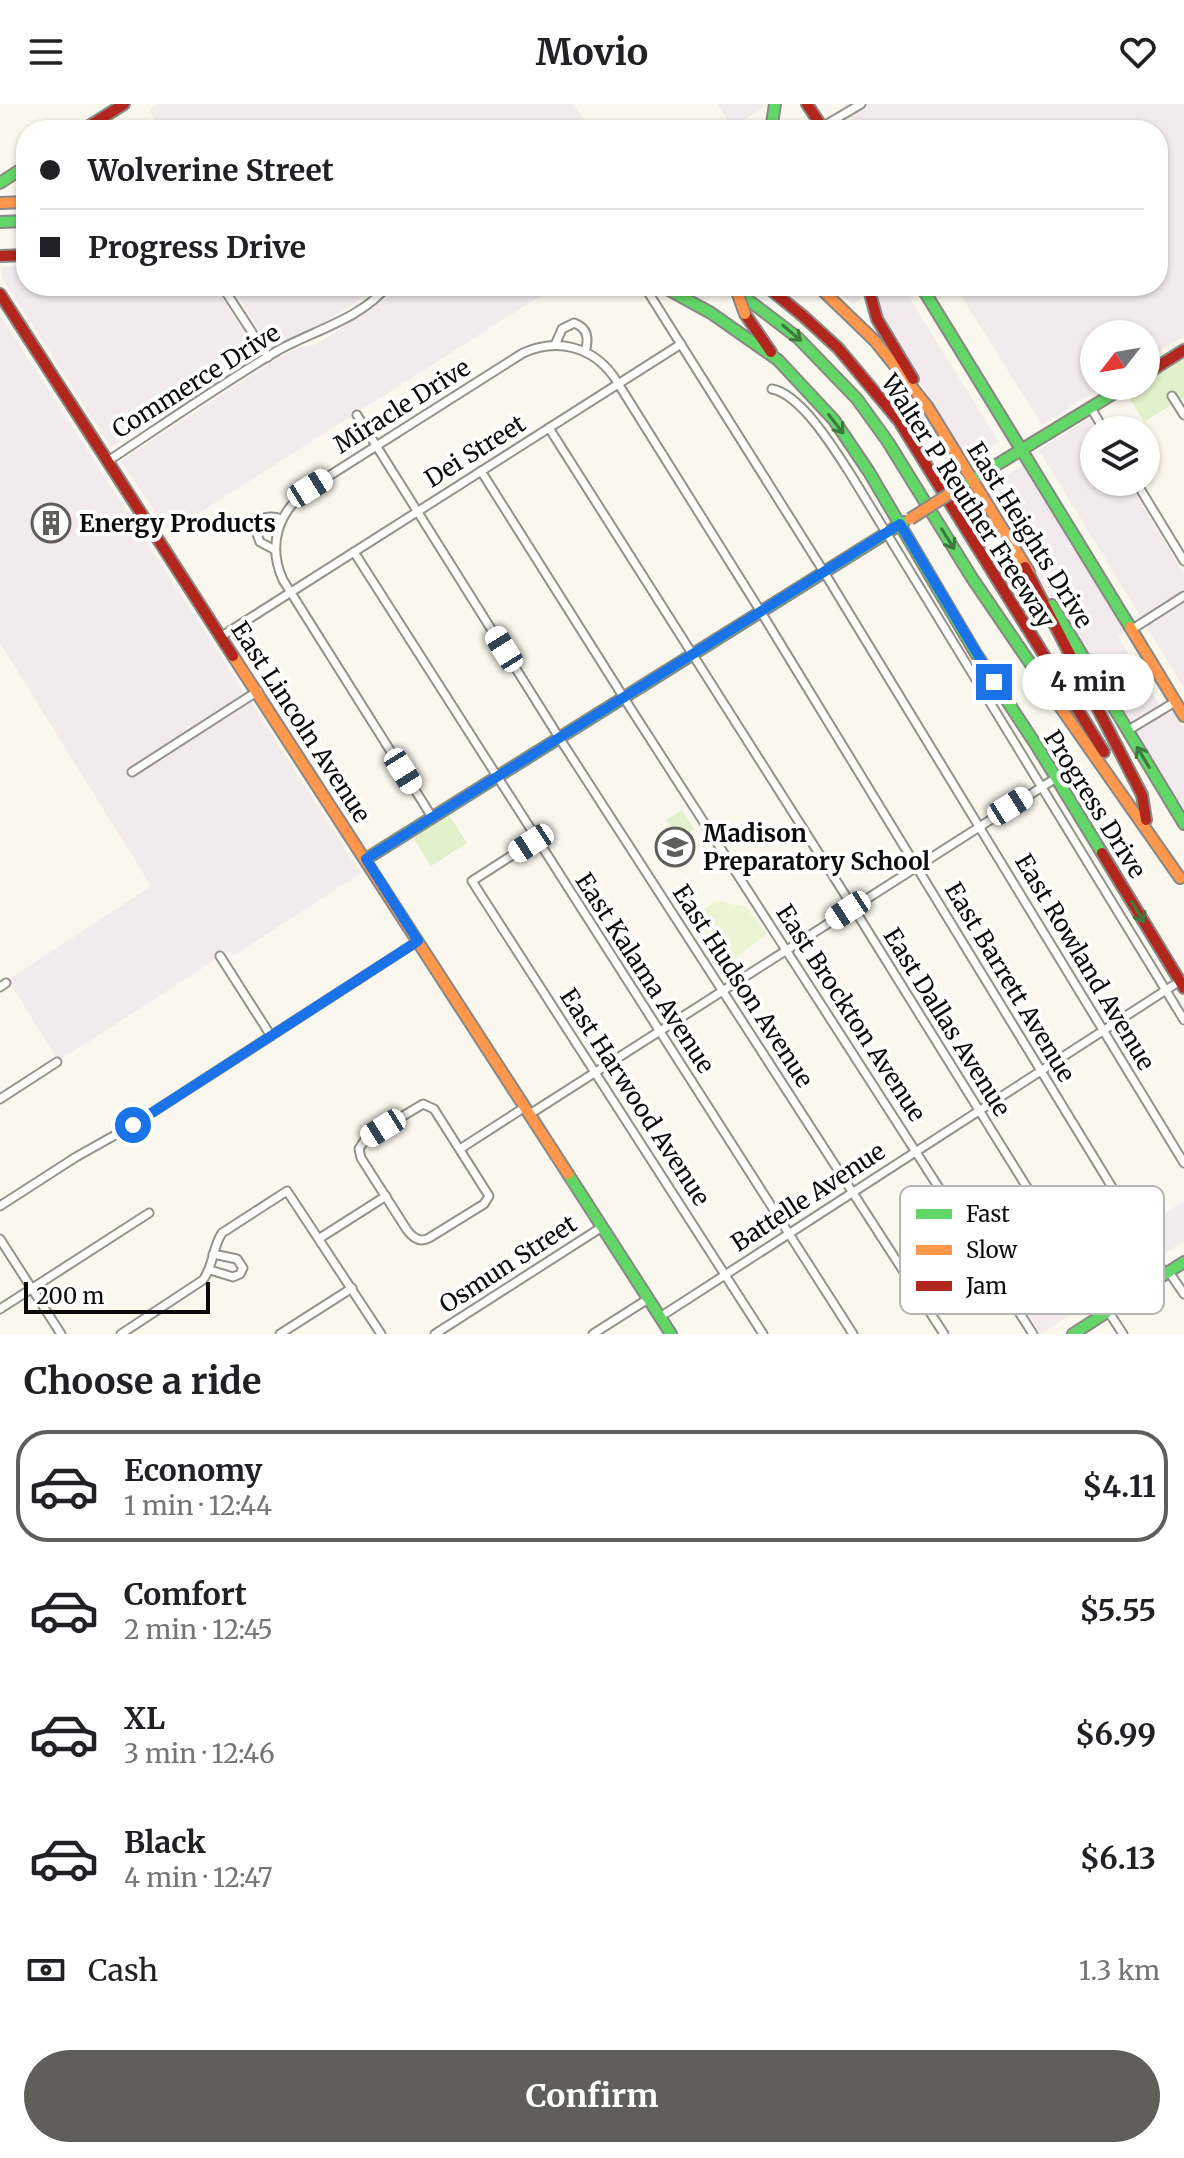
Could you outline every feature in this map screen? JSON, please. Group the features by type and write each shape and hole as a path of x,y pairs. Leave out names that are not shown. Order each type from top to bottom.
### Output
{"main road":[{"path":"100,120 124,104"},
{"name":"East Lincoln Avenue","path":"0,294 671,1334"},
{"name":"Progress Drive","path":"680,296 711,313 778,360 834,420 862,460 975,652 1182,984"},
{"path":"737,296 745,314 778,360"},
{"name":"Walter P Reuther Freeway","path":"744,296 808,347 856,398 972,578 1182,881"},
{"name":"Walter P Reuther Freeway","path":"778,296 834,344 899,421 1182,881"},
{"name":"East Heights Drive","path":"828,296 875,341 927,406 1184,824"},
{"path":"871,296 877,319 927,406"},
{"path":"927,296 1184,716"},
{"path":"1160,365 1184,350"},
{"path":"366,859 972,479 1104,400"},
{"path":"1025,567 1142,795 1146,820"},
{"path":"1164,1275 1184,1262"},
{"path":"1073,1334 1103,1314"}],"street":[{"path":"835,120 861,104"},
{"path":"228,296 268,357"},
{"name":"Commerce Drive","path":"108,461 268,357 323,331 377,296"},
{"name":"East Rowland Avenue","path":"651,296 824,572 1184,1163"},
{"name":"Miracle Drive","path":"555,345 562,329 574,323 586,333 585,352"},
{"name":"Dei Street","path":"222,636 681,344"},
{"name":"Miracle Drive","path":"290,592 279,571 275,550 282,519 303,493 376,446 523,353 555,345 585,352 603,364 618,384"},
{"name":"East Barrett Avenue","path":"618,384 1113,1186"},
{"path":"772,389 787,394 817,427 887,532 1184,1020"},
{"path":"1172,396 1184,415"},
{"path":"1091,408 1096,416"},
{"name":"East Hudson Avenue","path":"357,415 560,739 900,1267"},
{"name":"East Dallas Avenue","path":"549,428 1026,1186"},
{"name":"East Brockton Avenue","path":"481,471 938,1186"},
{"path":"1145,496 1184,561"},
{"name":"Miracle Drive","path":"275,550 260,542 255,529 265,517 282,519"},
{"name":"East Kalama Avenue","path":"354,552 853,1334"},
{"path":"290,592 432,817"},
{"path":"1131,630 1184,596"},
{"path":"132,772 258,691"},
{"path":"1127,731 1175,702"},
{"path":"460,1149 595,1072 1056,778"},
{"name":"East Harwood Avenue","path":"536,840 472,881 763,1334"},
{"path":"0,1206 418,941"},
{"path":"220,956 271,1036"},
{"name":"Battelle Avenue","path":"660,1317 1165,989 1182,984"},
{"path":"0,1099 57,1062"},
{"path":"419,1105 431,1106 460,1149 489,1196 486,1203 422,1241 412,1236 361,1158 359,1149 363,1141 419,1105"},
{"path":"121,1334 196,1285 210,1270 216,1241 226,1229 284,1191 292,1195 381,1334"},
{"path":"320,1238 386,1196"},
{"path":"0,1309 149,1213"},
{"name":"Osmun Street","path":"435,1334 602,1227"},
{"path":"0,1239 61,1334"},
{"path":"210,1270 233,1277 239,1275 243,1268 237,1259 213,1254"},
{"name":"East Barrett Avenue","path":"1164,1268 1184,1294"},
{"path":"280,1334 352,1288"},
{"path":"593,1334 648,1299"},
{"name":"East Hudson Avenue","path":"931,1314 944,1334"},
{"name":"East Brockton Avenue","path":"1020,1314 1033,1334"},
{"name":"East Dallas Avenue","path":"1108,1314 1123,1334"}],"shaded area":[{"path":"157,104 574,104 584,120 156,120 149,110"},
{"path":"718,104 763,104 763,108 743,120 728,120"},
{"path":"846,104 1184,104 1184,336 1160,351 1160,320 1080,320 1082,400 1042,425 961,296 1168,296 1168,120 853,120 844,106"},
{"path":"16,266 16,296 221,296 258,354 111,447 1,276 3,267"},
{"path":"237,296 366,296 313,330 298,334 271,349"},
{"path":"385,296 540,296 169,532 121,461 278,358 298,348 317,344 377,305"},
{"path":"843,296 860,296 860,300 853,304"},
{"path":"875,296 908,296 999,442 977,456 979,460 973,464 968,461 883,321"},
{"path":"0,315 361,873 233,956 229,951 63,1058 56,1057 8,980 151,886 0,643"},
{"path":"1080,424 1080,496 1137,496 1184,574 1184,688 1039,450"},
{"path":"1023,465 1125,632 1118,636 1158,703 1166,714 1173,712 1184,729 1184,816 985,489 984,485 991,481 993,484"},
{"path":"1184,1201 1184,1241 1164,1254 1164,1214"},
{"path":"1028,1314 1072,1314 1041,1334"}],"green space":[{"path":"1184,358 1184,397 1154,416 1140,416 1131,400 1160,400 1160,373"},
{"path":"682,810 694,829 679,839 666,820"},
{"path":"449,815 467,843 431,866 413,838"},
{"path":"715,901 746,907 767,934 729,963 724,962 693,917"}],"traffic: fast":[{"path":"773,120 775,104"},
{"path":"0,183 16,173"},
{"path":"0,222 16,221"},
{"path":"680,296 711,313 778,360 834,420 1102,853"},
{"path":"743,296 798,338 857,399 1047,688"},
{"path":"927,296 1130,627"},
{"path":"957,489 1103,400"},
{"path":"366,859 904,522"},
{"path":"1052,605 1184,824"},
{"path":"568,1174 671,1334"},
{"path":"1164,1275 1184,1262"},
{"path":"1073,1334 1104,1314"}],"traffic: slow":[{"path":"0,203 16,202"},
{"path":"739,296 745,314"},
{"path":"828,296 875,341 927,406 1029,572"},
{"path":"910,519 957,489"},
{"path":"1130,627 1184,716"},
{"path":"233,656 568,1174"},
{"path":"1047,688 1180,878"}],"traffic: jam":[{"path":"99,120 124,104"},
{"path":"807,104 817,120"},
{"path":"0,256 16,255"},
{"path":"0,294 233,656"},
{"path":"778,296 838,348 899,421 1104,752"},
{"path":"871,296 877,319 913,379"},
{"path":"745,314 771,352"},
{"path":"1160,365 1184,350"},
{"path":"1025,567 1142,795 1146,820"},
{"path":"1102,853 1184,988"}],"place":[{"name":"Energy Products","path":"51,523"},
{"name":"Madison Preparatory School","path":"675,847"}],"route":[{"path":"133,1125 418,941 366,859 900,524 994,682"}]}
